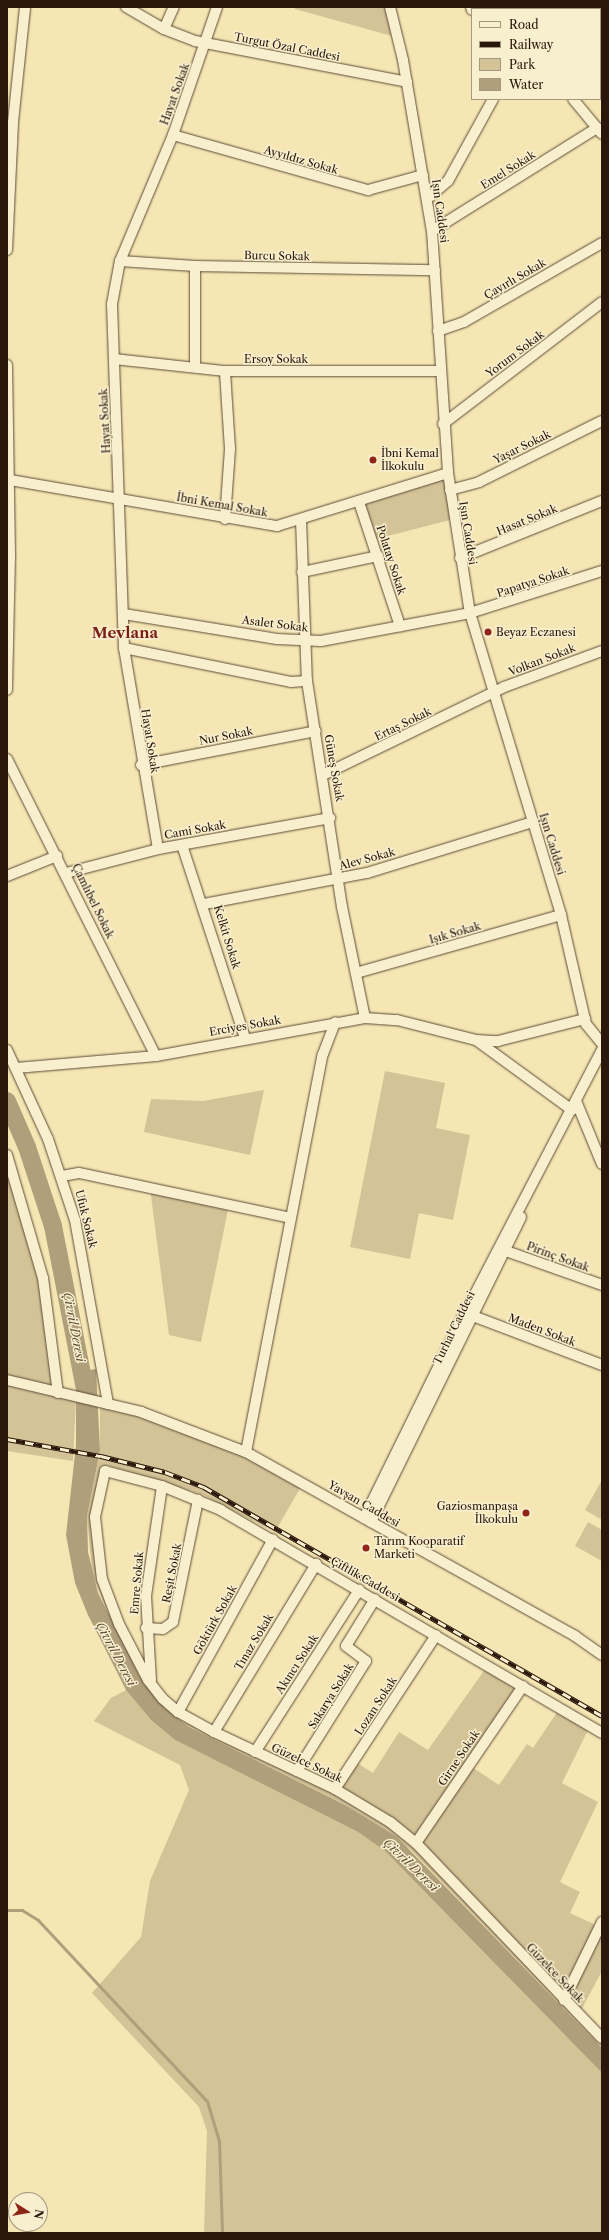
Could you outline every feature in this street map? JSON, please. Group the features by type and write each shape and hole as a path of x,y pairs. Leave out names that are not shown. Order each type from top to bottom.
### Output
{"street":[{"path":"7,250 13,122 25,7"},
{"name":"Turgut Özal Caddesi","path":"126,7 164,29 206,44 407,82"},
{"name":"Turgut Özal Caddesi","path":"135,7 164,29"},
{"path":"164,29 174,7"},
{"name":"Hayat Sokak","path":"158,849 141,765 124,648 121,500 112,304 120,261 173,136 206,44 217,7"},
{"name":"Işın Caddesi","path":"390,7 407,82 432,231 443,424 450,490 470,613 492,694 561,915 585,1018 591,1034 602,1044"},
{"path":"427,199 448,181 492,100"},
{"path":"574,100 601,132"},
{"name":"Emel Sokak","path":"432,231 601,132"},
{"name":"Ayyıldız Sokak","path":"173,136 361,189 382,189 423,175"},
{"name":"Çayırlı Sokak","path":"438,331 464,322 602,243"},
{"name":"Burcu Sokak","path":"120,261 195,266 435,270"},
{"path":"195,266 195,366"},
{"name":"Yorum Sokak","path":"443,424 602,302"},
{"name":"Ersoy Sokak","path":"114,359 195,366 225,371 440,371"},
{"path":"7,365 10,480 7,690"},
{"path":"225,371 230,449 225,519"},
{"name":"Yaşar Sokak","path":"450,490 479,482 602,421"},
{"name":"İbni Kemal Sokak","path":"10,480 225,519 277,526 301,520 448,473"},
{"name":"Hasat Sokak","path":"460,558 602,501"},
{"name":"Polatay Sokak","path":"359,502 400,626"},
{"name":"Güneş Sokak","path":"301,520 304,641 307,681 330,818 338,880 365,1018"},
{"path":"302,572 378,556"},
{"name":"Papatya Sokak","path":"470,613 602,571"},
{"name":"Asalet Sokak","path":"124,614 304,641 470,613"},
{"path":"124,648 292,682 307,681"},
{"name":"Volkan Sokak","path":"492,694 560,665 602,651"},
{"name":"Ertaş Sokak","path":"323,775 492,694"},
{"name":"Nur Sokak","path":"141,765 316,731"},
{"name":"Çamlıbel Sokak","path":"7,759 66,873 156,1056"},
{"name":"Cami Sokak","path":"66,873 158,849 330,818"},
{"name":"Alev Sokak","path":"204,904 338,880 533,822"},
{"name":"Kelkit Sokak","path":"182,845 188,872 204,904 245,1038"},
{"path":"7,876 57,856"},
{"name":"Işık Sokak","path":"356,973 561,915"},
{"name":"Erciyes Sokak","path":"16,1068 156,1056 245,1038 365,1018 397,1020 476,1040 498,1041 585,1018"},
{"path":"246,1452 290,1218 323,1054 335,1022"},
{"name":"Erciyes Sokak","path":"476,1040 574,1105"},
{"name":"Ufuk Sokak","path":"7,1050 62,1176 86,1268 104,1403"},
{"name":"Turhal Caddesi","path":"367,1520 471,1300 602,1050"},
{"path":"574,1105 602,1164"},
{"name":"Turhal Caddesi","path":"367,1520 506,1251 555,1142"},
{"path":"7,1155 43,1278 58,1393"},
{"path":"62,1176 79,1173 290,1218"},
{"name":"Pirinç Sokak","path":"506,1251 602,1285"},
{"name":"Maden Sokak","path":"473,1316 602,1365"},
{"name":"Yavşan Caddesi","path":"7,1380 104,1403 172,1422 246,1452 575,1636 602,1655"},
{"name":"Çiftlik Caddesi","path":"105,1471 162,1486 198,1500 273,1539 602,1733"},
{"name":"Güzelce Sokak","path":"105,1471 96,1517 102,1579 119,1624 151,1684 178,1712 255,1752 336,1789 390,1822 416,1843 564,2000 602,2038"},
{"name":"Emre Sokak","path":"151,1684 146,1628 147,1579 162,1486"},
{"name":"Reşit Sokak","path":"146,1628 163,1628 173,1622 198,1500"},
{"name":"Göktürk Sokak","path":"178,1712 273,1539"},
{"name":"Tınaz Sokak","path":"214,1732 316,1564"},
{"name":"Akıncı Sokak","path":"255,1752 359,1590"},
{"name":"Sakarya Sokak","path":"297,1771 366,1661 346,1646 375,1599"},
{"name":"Lozan Sokak","path":"336,1789 436,1635"},
{"name":"Girne Sokak","path":"416,1843 523,1686"},
{"path":"564,2000 602,1922"}],"green space":[{"path":"295,7 390,7 399,38 295,9"},
{"path":"448,473 454,519 372,540 359,502"},
{"path":"385,1071 445,1083 436,1128 470,1135 453,1220 419,1213 410,1259 350,1247"},
{"path":"264,1090 250,1155 144,1132 151,1099 203,1101"},
{"path":"7,1155 32,1232 58,1392 76,1397 73,1461 7,1451"},
{"path":"150,1188 229,1205 201,1342 169,1335"},
{"path":"100,1402 172,1422 303,1483 275,1532 201,1494 107,1465 99,1495 102,1579 148,1680 178,1712 335,1789 354,1761 373,1773 399,1732 428,1750 488,1665 523,1686 469,1765 499,1785 527,1744 533,1748 560,1708 590,1726 562,1783 598,1802 560,1882 580,1892 570,1913 602,1928 602,1971 579,2014 602,2038 602,2048 411,1850 347,1806 189,1727 151,1694 118,1639 92,1573 87,1516 100,1450"},
{"path":"602,1480 602,1520 585,1510"},
{"path":"588,1522 602,1530 602,1561 575,1546"},
{"path":"126,1690 151,1720 175,1740 358,1832 385,1851 602,2073 602,2233 204,2233 207,2131 199,2107 92,1993 141,1937 150,1881 189,1790 180,1765 94,1721 111,1698"}],"water":[{"path":"96,1369 100,1450 87,1516 88,1552 98,1593 140,1677 165,1708 189,1727 347,1806 397,1837 602,2048 602,2073 385,1851 358,1832 175,1740 151,1720 126,1690 88,1615 75,1583 66,1535 76,1445 76,1372"}],"waterway":[{"name":"Çivril Deresi","path":"7,1101 27,1147 53,1226 86,1394"},
{"path":"7,1910 22,1910 38,1920 207,2101 219,2141 222,2233"}],"railway":[{"path":"7,1439 101,1456 165,1472 204,1487 602,1716"}],"place":[{"name":"İbni Kemal İlkokulu","path":"373,460"},
{"name":"Beyaz Eczanesi","path":"488,632"},
{"name":"Gaziosmanpaşa İlkokulu","path":"526,1513"},
{"name":"Tarım Kooparatif Marketi","path":"366,1548"}],"district":[{"name":"Mevlana","path":"125,633"}]}
